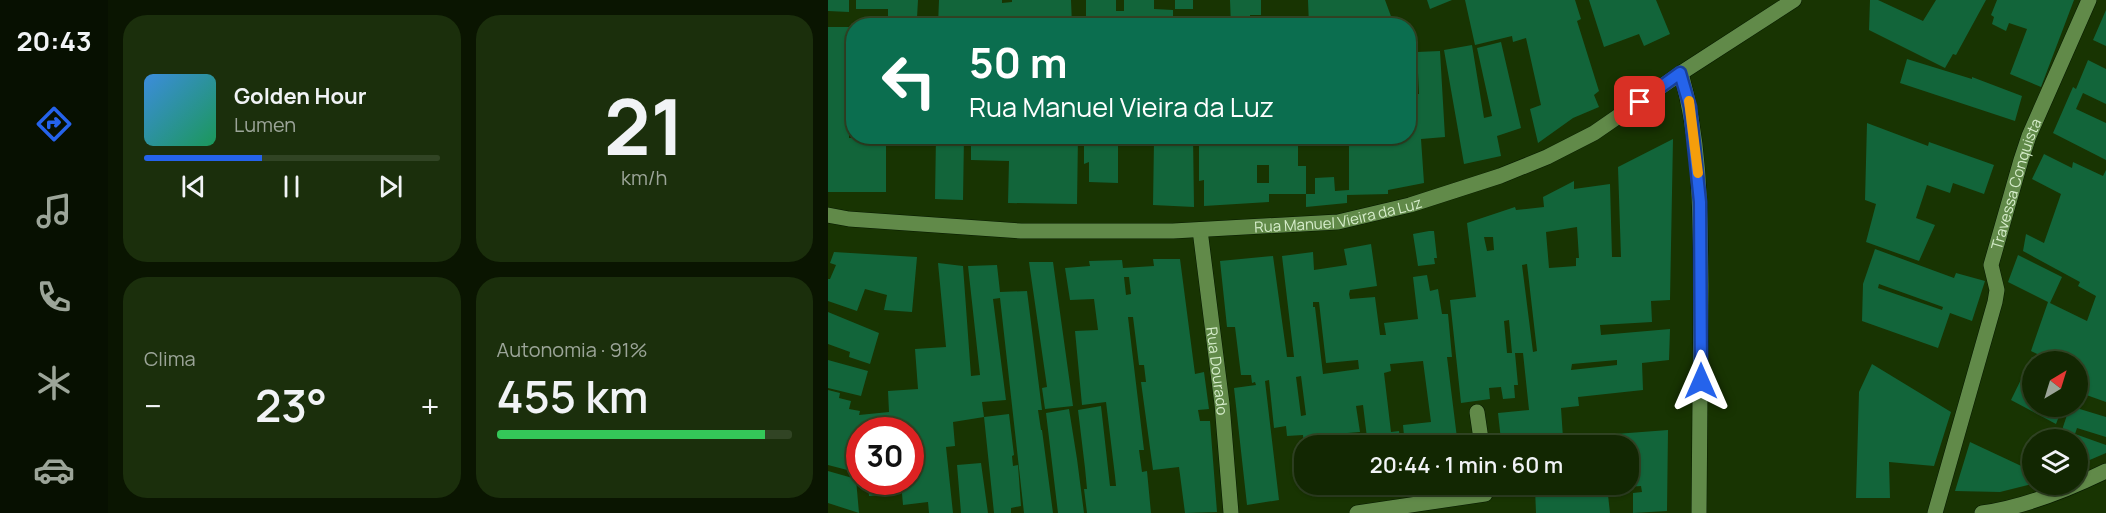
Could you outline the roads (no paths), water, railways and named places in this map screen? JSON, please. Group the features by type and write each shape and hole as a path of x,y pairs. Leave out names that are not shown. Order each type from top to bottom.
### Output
{"street":[{"name":"Rua Manuel Vieira da Luz","path":"828,215 849,219 1021,231 1200,230 1338,222 1410,205 1475,185 1547,157 1594,133 1680,73 1794,0"},
{"name":"Travessa Conquista","path":"1935,513 1995,302 1997,290 1991,266 2011,191 2029,136 2089,0"},
{"path":"1680,73 1690,107 1700,202 1699,513"},
{"name":"Rua Dourado","path":"1200,230 1222,404 1232,513"},
{"path":"1477,412 1480,435"},
{"path":"1982,513 2026,503 2079,484 2106,471"},
{"path":"1357,513 1478,495"}]}
